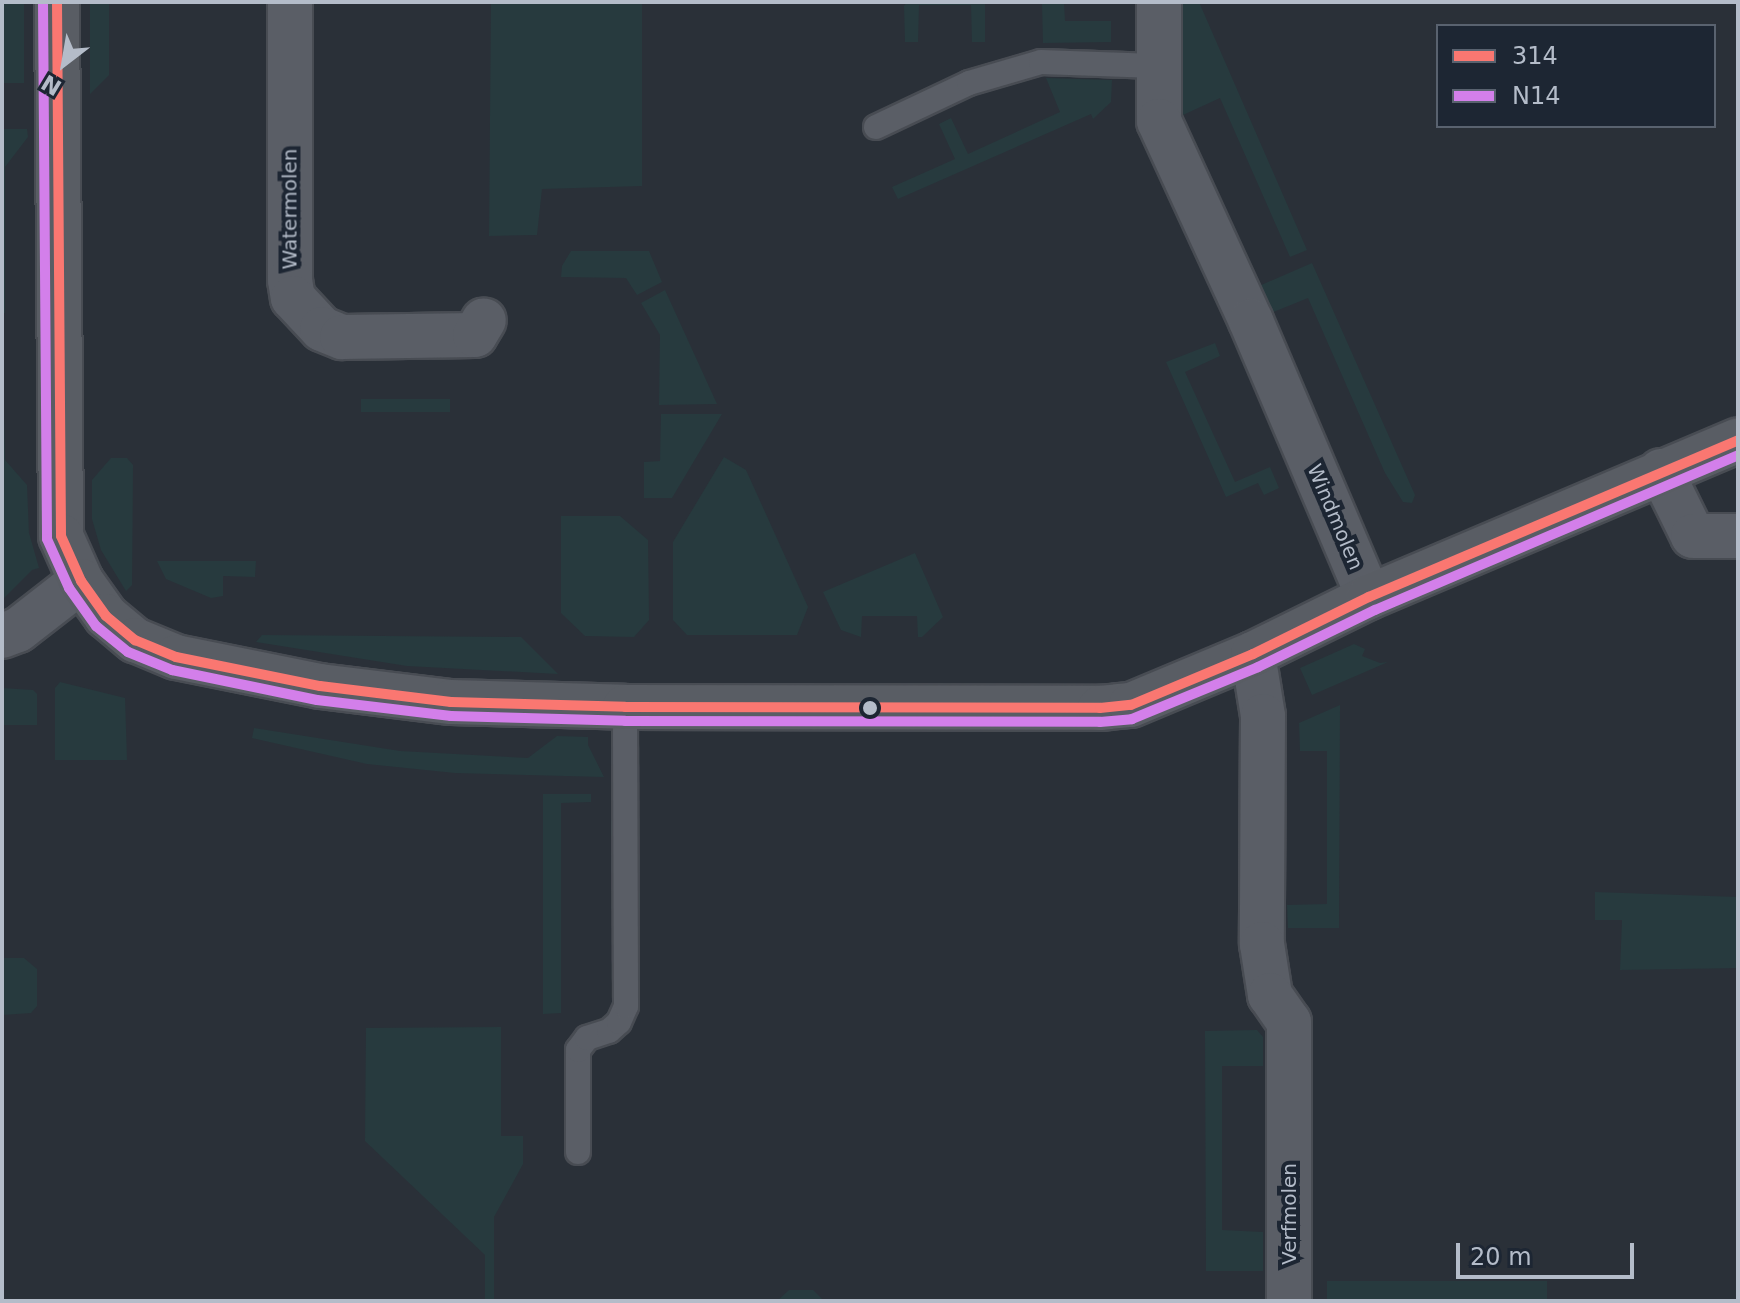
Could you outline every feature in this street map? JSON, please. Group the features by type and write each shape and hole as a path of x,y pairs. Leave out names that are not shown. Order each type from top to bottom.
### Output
{"street":[{"path":"57,2 61,536 81,581 106,616 135,640 176,657 320,686 451,702 625,707 1100,708 1131,705 1253,654 1369,597 1738,440"},
{"name":"Watermolen","path":"290,2 290,264 293,298 322,329 342,337 475,335 484,320"},
{"name":"Windmolen","path":"1159,2 1156,66 1159,121 1251,321 1369,597"},
{"path":"1661,471 1693,536 1738,536"},
{"path":"2,636 18,630 81,581"},
{"name":"Verfmolen","path":"1253,654 1263,716 1262,944 1270,995 1289,1022 1289,1301"}],"lane":[{"path":"876,127 969,83 1041,62 1156,66"},
{"path":"578,1152 578,1050 587,1038 609,1031 619,1022 626,1006 625,707"}],"green space":[{"path":"2,2 24,2 24,83 2,83"},
{"path":"90,2 109,2 109,75 90,94"},
{"path":"491,2 642,2 642,186 542,189 537,235 489,236"},
{"path":"907,2 1064,2 1065,21 1111,21 1111,42 1043,43 1042,4 985,4 985,42 972,42 971,5 919,5 918,42 905,42 904,6"},
{"path":"1183,2 1199,2 1307,250 1290,257 1220,98 1183,115"},
{"path":"1046,78 1112,80 1111,102 1093,119 1091,114 898,199 892,187 955,159 939,124 951,118 968,154 1060,112"},
{"path":"2,129 27,129 28,137 5,167 5,313 2,313"},
{"path":"571,251 649,251 662,282 637,295 626,278 561,277 562,266"},
{"path":"1312,263 1415,495 1412,503 1403,502 1385,473 1308,298 1271,313 1259,286"},
{"path":"665,290 717,404 659,405 660,335 641,303"},
{"path":"2,322 5,460 27,485 29,533 39,568 32,570 2,600"},
{"path":"1215,343 1220,356 1185,372 1235,482 1270,467 1279,488 1264,495 1258,483 1226,497 1166,362"},
{"path":"361,399 450,399 450,412 361,412"},
{"path":"661,414 722,414 672,498 644,498 644,462 660,461"},
{"path":"724,457 746,470 808,607 797,635 687,635 673,620 673,542"},
{"path":"111,458 127,458 133,465 132,585 126,591 101,550 92,519 92,480"},
{"path":"561,516 620,516 648,540 649,620 634,637 585,636 561,613"},
{"path":"915,553 943,617 922,637 918,637 917,616 862,616 861,637 841,630 823,592"},
{"path":"157,561 256,561 255,577 223,576 223,596 211,598 166,579"},
{"path":"262,635 521,637 558,674 407,666 256,642"},
{"path":"1354,644 1365,649 1362,656 1380,663 1388,662 1312,695 1300,668"},
{"path":"60,682 125,698 127,760 55,760 55,688"},
{"path":"2,688 33,690 37,694 37,725 2,725"},
{"path":"1340,705 1339,928 1288,928 1287,905 1327,904 1327,751 1300,751 1299,723"},
{"path":"254,728 400,751 528,758 557,736 588,737 588,745 604,777 455,773 367,764 252,738"},
{"path":"543,794 591,794 591,802 561,803 561,1013 543,1014"},
{"path":"1595,892 1738,897 1738,968 1620,970 1622,920 1595,920"},
{"path":"2,958 24,958 37,969 37,1006 31,1013 2,1015"},
{"path":"501,1027 501,1136 523,1136 523,1164 494,1217 494,1301 485,1301 485,1255 365,1141 366,1028"},
{"path":"1257,1030 1263,1037 1263,1066 1222,1066 1222,1230 1263,1232 1263,1271 1206,1271 1205,1031"},
{"path":"1327,1281 1547,1281 1547,1301 1327,1301"},
{"path":"789,1290 813,1290 824,1301 777,1301"}],"transit line":[{"name":"N14","path":"43,2 47,539 69,588 96,626 128,652 172,670 317,700 451,716 625,721 1100,722 1132,719 1258,667 1375,610 1738,455"},
{"name":"314","path":"57,2 61,536 81,581 106,616 135,640 176,657 320,686 451,702 625,707 1100,708 1131,705 1253,654 1369,597 1738,440"}]}
